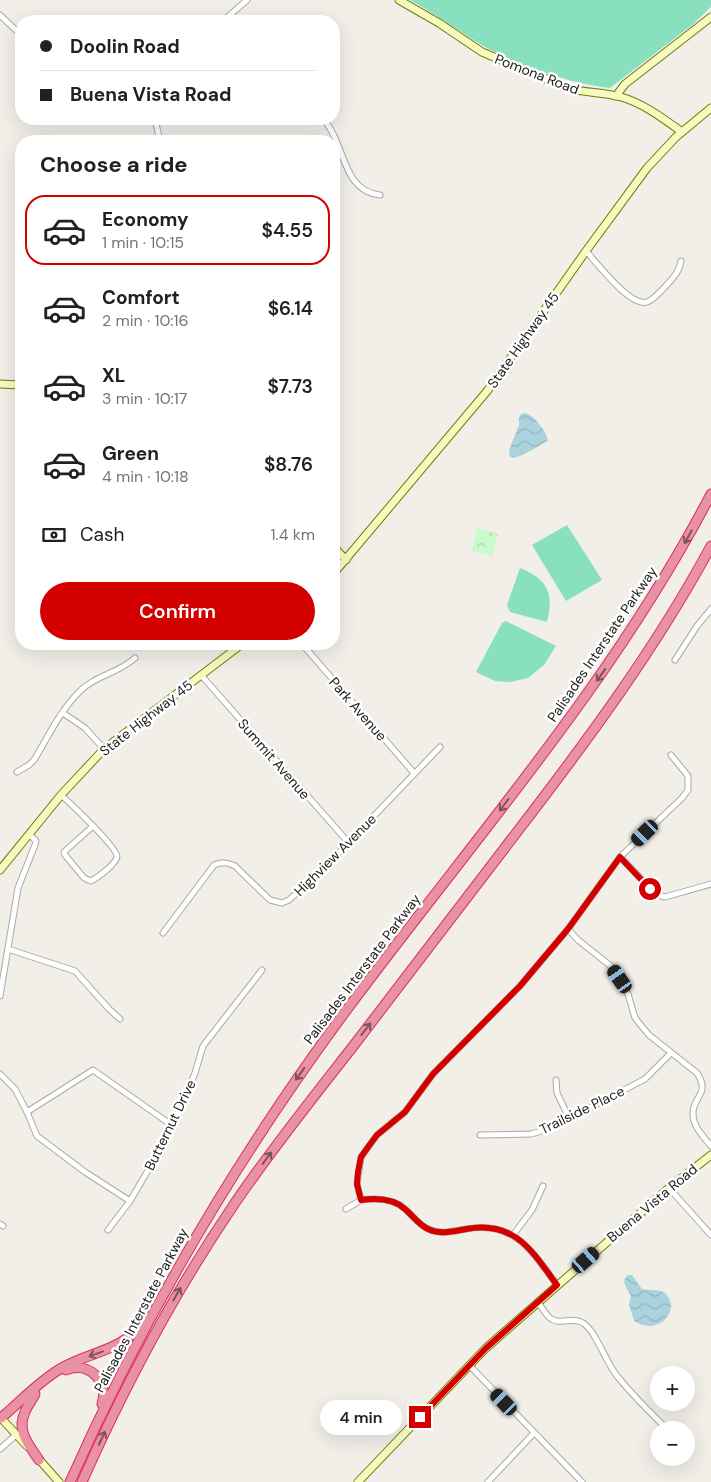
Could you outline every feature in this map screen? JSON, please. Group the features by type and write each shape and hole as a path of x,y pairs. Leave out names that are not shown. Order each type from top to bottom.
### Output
{"highway":[{"name":"Palisades Interstate Parkway","path":"71,1480 125,1367 176,1271 240,1164 310,1060 356,997 570,718 616,654 666,575 711,494"},
{"name":"Palisades Interstate Parkway","path":"82,1482 153,1336 192,1268 226,1217 285,1134 602,719 663,628 711,546"},
{"path":"2,1419 53,1373 70,1364 109,1349 130,1336 146,1319 176,1271"},
{"path":"2,1419 58,1374 72,1368 90,1371 101,1380 104,1399 77,1466"},
{"path":"35,1394 23,1415 22,1426 25,1438 39,1460"}],"street":[{"path":"231,15 247,0"},
{"name":"Pomona Road","path":"399,0 439,23 482,52 572,89 616,96 640,105 682,132"},
{"path":"0,15 15,29"},
{"path":"616,96 625,84 711,17"},
{"name":"State Highway 45","path":"340,566 488,390 642,173 682,132 711,108"},
{"path":"340,147 352,178 364,191 380,195"},
{"path":"586,251 629,298 640,303 646,303 653,299 676,275 681,261"},
{"path":"0,384 15,385"},
{"path":"340,554 346,560"},
{"path":"675,660 697,626 711,609"},
{"name":"State Highway 45","path":"0,870 61,795 104,749 234,650"},
{"name":"Park Avenue","path":"307,650 414,773"},
{"path":"17,772 30,765 34,760 63,712 79,691 118,670 134,658"},
{"name":"Summit Avenue","path":"201,675 348,842"},
{"path":"63,712 85,728 104,749"},
{"name":"Highview Avenue","path":"163,933 214,865 221,863 235,866 270,900 282,903 295,896 440,747"},
{"path":"361,1200 357,1184 361,1157 381,1132 405,1112 433,1074 520,986 568,929 620,857 688,790 688,776 671,755"},
{"path":"61,795 93,826 117,855 109,867 91,881 84,878 64,852 93,826"},
{"path":"0,996 18,888 23,871 36,845 36,841 29,834"},
{"path":"620,857 657,896 665,897 711,884"},
{"path":"568,929 578,940 612,967 628,994 635,1018 649,1036 698,1073 702,1080 703,1088 694,1107 693,1116 701,1134 711,1146"},
{"path":"8,950 76,971 109,1010 120,1019"},
{"name":"Butternut Drive","path":"108,1230 130,1201 172,1126 195,1074 203,1046 262,970"},
{"name":"Trailside Place","path":"480,1135 531,1134 549,1129 645,1079 671,1053"},
{"path":"27,1112 93,1070 172,1126"},
{"path":"0,1074 16,1089 37,1136 85,1172 130,1201"},
{"path":"556,1080 557,1093 569,1118"},
{"name":"Buena Vista Road","path":"358,1482 469,1365 503,1332 669,1188 711,1155"},
{"path":"514,1235 532,1210 543,1186"},
{"path":"669,1188 709,1228 711,1235"},
{"path":"346,1209 361,1200 374,1198 392,1201 405,1209 429,1230 446,1232 489,1227 500,1228 514,1235 525,1245 557,1285"},
{"path":"538,1303 550,1318 555,1321 572,1320 582,1322 591,1332 616,1376 659,1421"},
{"path":"469,1365 582,1482"},
{"path":"2,1419 59,1482"},
{"path":"488,1482 534,1433"},
{"path":"0,1449 16,1435"}],"green space":[{"path":"410,0 711,0 711,7 692,25 610,88 562,78 515,61 485,47"},
{"path":"567,525 602,580 566,601 532,545"},
{"path":"477,528 498,534 492,556 472,551"},
{"path":"520,568 537,577 547,589 550,603 547,622 510,612 507,605"},
{"path":"506,621 556,646 544,665 528,678 511,682 495,681 476,672 502,623"}],"water":[{"path":"525,413 539,424 548,440 532,450 513,458 510,456 509,450 519,425 519,418 521,414"},
{"path":"628,1275 632,1275 642,1289 661,1291 670,1300 669,1314 659,1324 652,1326 643,1325 634,1321 629,1304 631,1296 624,1282"}],"route":[{"path":"420,1417 486,1348 557,1285 520,1240 500,1228 477,1227 453,1232 429,1230 405,1209 392,1201 374,1198 361,1200 357,1184 361,1157 377,1135 405,1112 418,1097 433,1074 520,986 568,929 620,857 650,889"}]}
